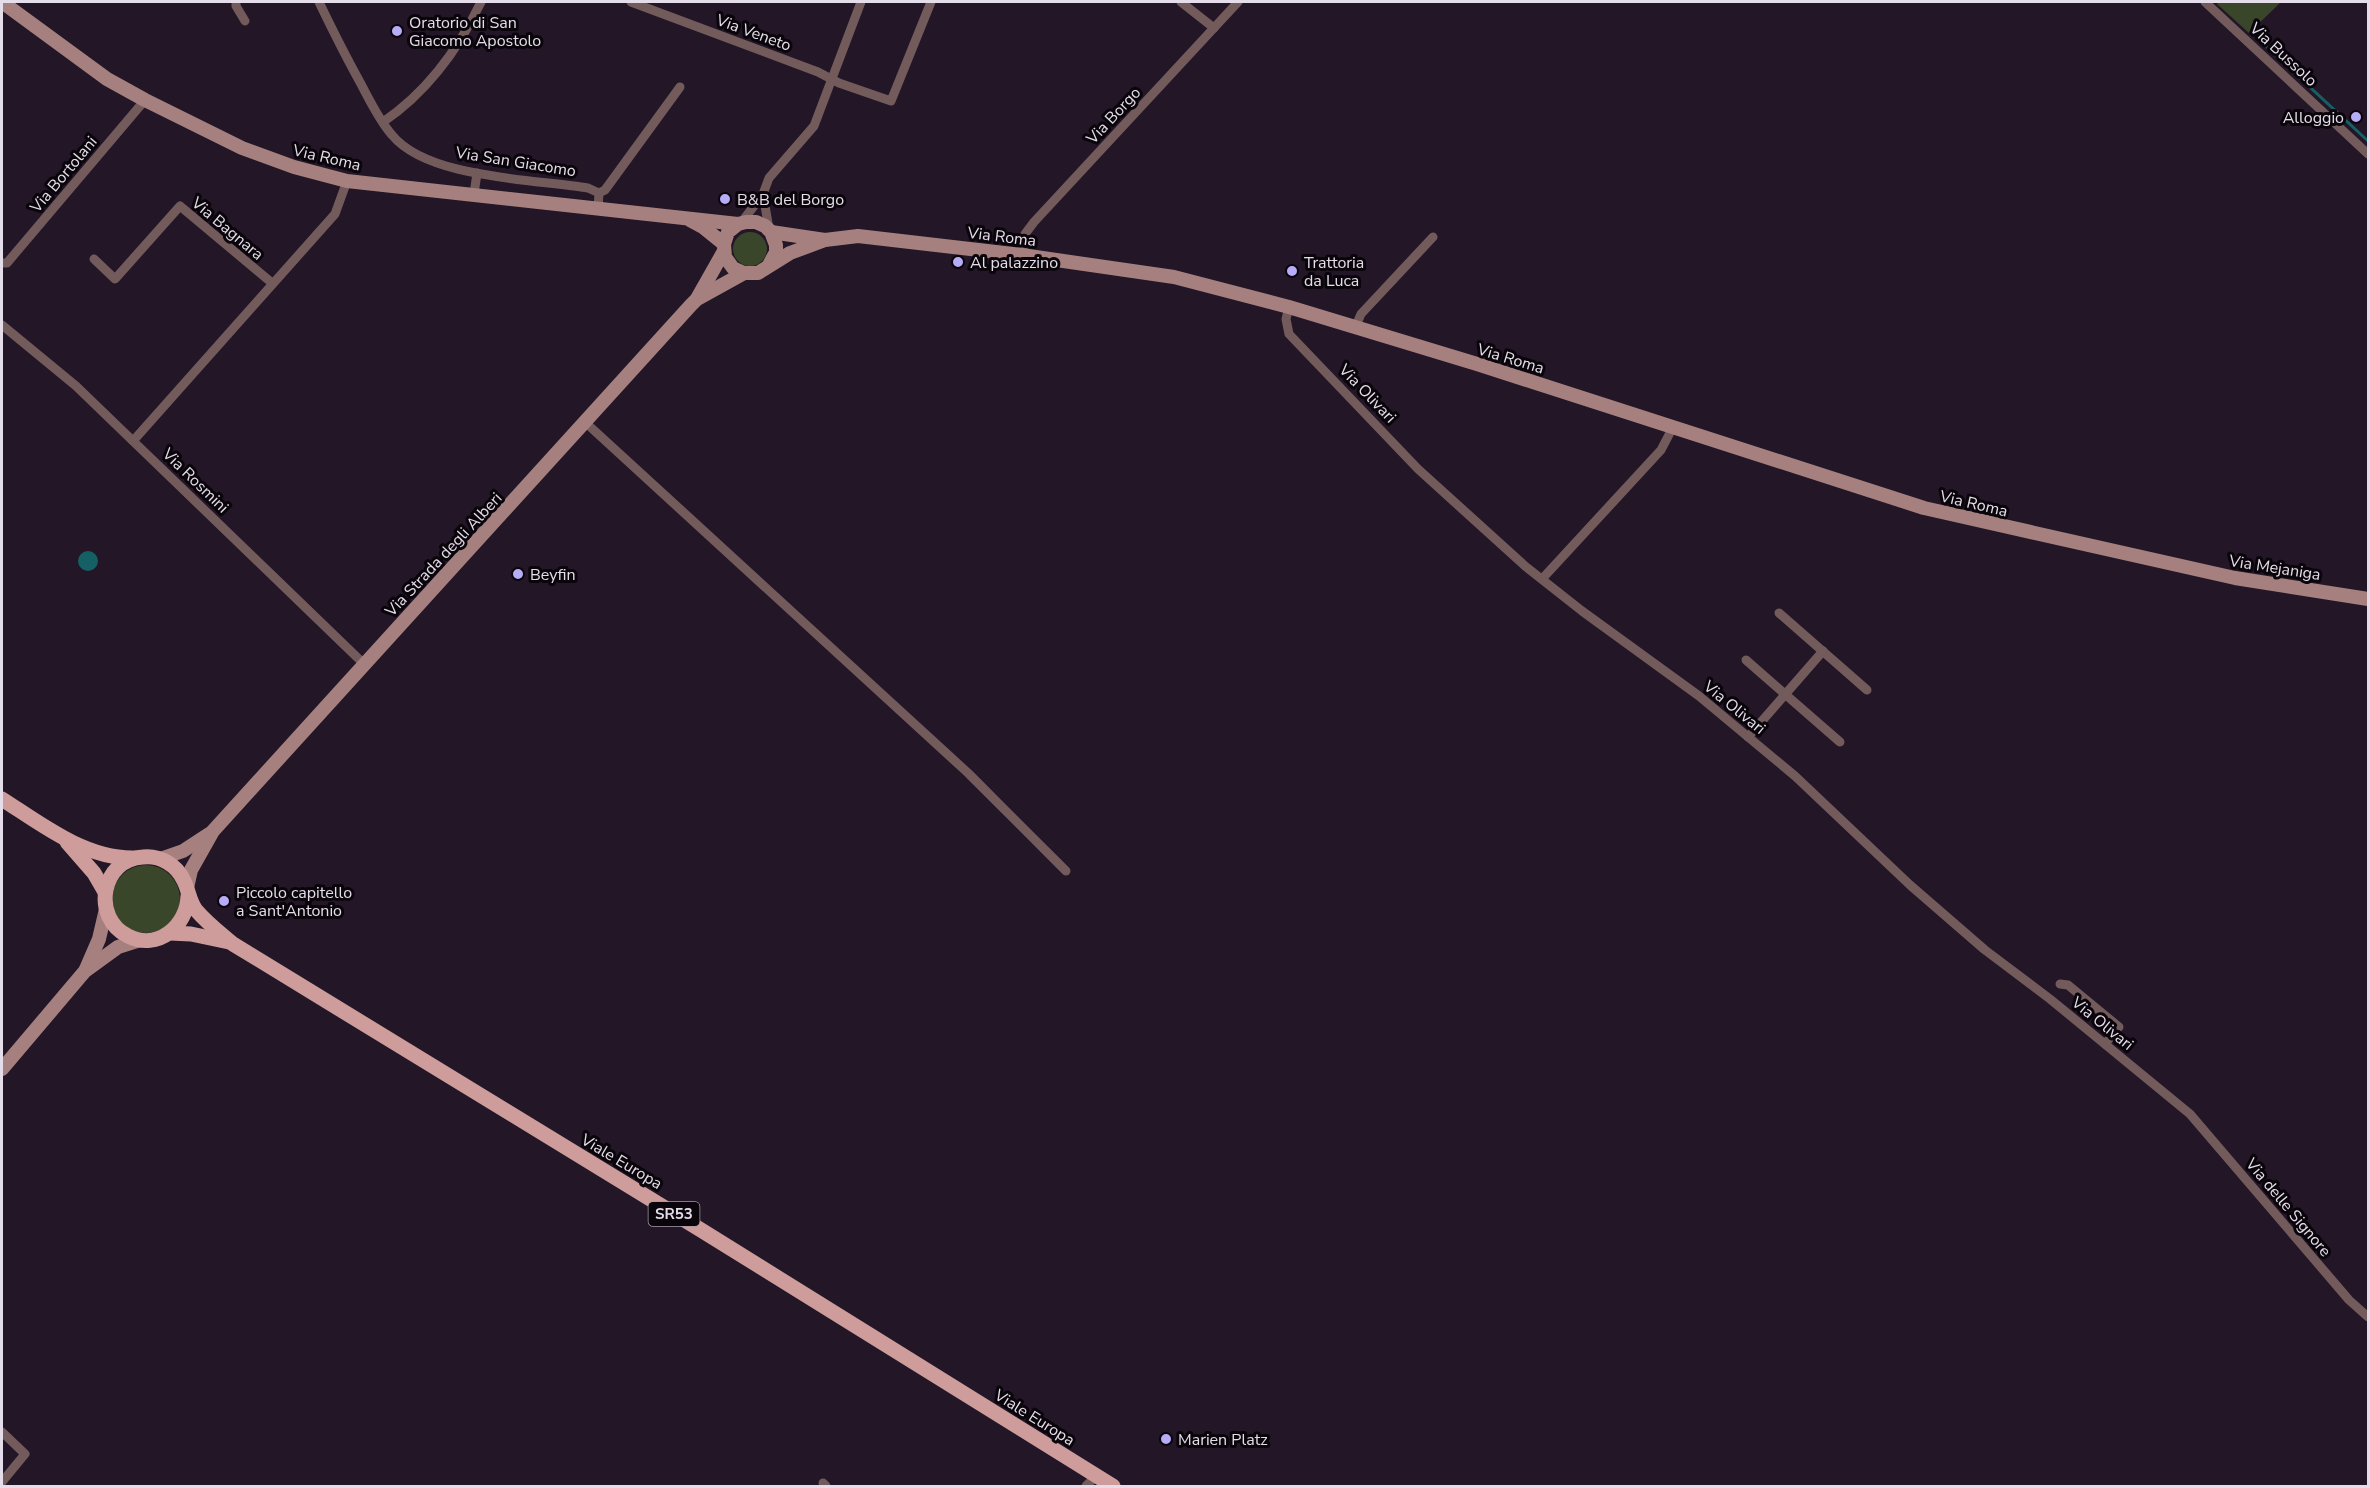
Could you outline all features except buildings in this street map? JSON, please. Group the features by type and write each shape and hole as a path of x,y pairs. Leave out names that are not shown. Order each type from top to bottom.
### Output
{"main road":[{"name":"Via Roma","path":"2,2 107,79 242,148 294,167 347,181 688,219 756,222 770,230 825,240"},
{"name":"Via Roma","path":"688,219 703,227 724,248 733,268 744,273 758,273 790,253 825,240 858,236 1022,255 1174,277 1289,307 1924,508 2177,566"},
{"path":"724,248 728,232 740,223"},
{"path":"769,265 776,245 770,230"},
{"name":"Via Strada degli Alberi","path":"187,892 191,870 213,831 697,299 724,248"},
{"name":"Via Strada degli Alberi","path":"697,299 744,273"},
{"name":"Via Mejaniga","path":"2177,566 2235,578 2368,599"},
{"path":"2,800 63,837 114,858 144,856 160,859"},
{"name":"Via Strada degli Alberi","path":"160,859 183,851 213,831"},
{"path":"63,837 94,873 105,892"},
{"path":"85,971 99,939 105,909 105,892 110,877 121,865 135,858"},
{"name":"Viale Europa","path":"160,859 180,873 195,908 233,944 711,1236 1091,1481 1113,1486"},
{"path":"170,933 182,920 188,904 187,892"},
{"path":"105,909 118,930 140,940"},
{"name":"Viale Europa","path":"140,940 157,939 170,933 209,937 233,944"},
{"path":"2,1070 85,971 118,947 140,940"}],"street":[{"path":"236,2 245,21"},
{"name":"Via San Giacomo","path":"319,2 383,122 392,136 413,152 445,165 477,173 580,186 599,193"},
{"path":"383,122 408,103 451,56 464,37 481,2"},
{"name":"Via Veneto","path":"631,2 891,101 931,2"},
{"path":"740,223 763,194 769,178 814,126 861,2"},
{"path":"1181,2 1214,28"},
{"name":"Via Borgo","path":"1022,255 1025,234 1034,222 1238,2"},
{"name":"Via Bussolo","path":"2205,2 2368,154"},
{"path":"598,209 599,193 605,190 680,87"},
{"name":"Via Bortolani","path":"2,263 7,263 145,100"},
{"path":"474,194 477,173"},
{"path":"133,441 335,214 347,181"},
{"path":"763,194 770,230"},
{"name":"Via Bagnara","path":"94,260 115,279 180,206 272,283"},
{"path":"1355,328 1361,315 1432,237"},
{"name":"Via Olivari","path":"1289,307 1286,319 1289,334 1418,469 1581,611 1699,696 1795,776 1910,885 1985,950 2190,1114"},
{"name":"Via Rosmini","path":"2,325 76,386 364,664"},
{"path":"586,423 968,773 1066,872"},
{"path":"1542,579 1661,450 1673,427"},
{"path":"1779,613 1867,690"},
{"path":"1748,737 1823,651"},
{"path":"1746,660 1840,742"},
{"path":"2060,984 2068,985 2119,1028 2105,1044"},
{"name":"Via delle Signore","path":"2190,1114 2349,1300 2368,1317"},
{"path":"2,1432 26,1454 2,1482"}],"shaded area":[{"path":"2219,2 2281,2 2249,33 2217,4"},
{"path":"750,232 762,237 767,249 762,261 750,266 738,261 733,249 738,237"},
{"path":"84,551 92,551 98,557 98,565 92,571 84,571 78,565 78,557"},
{"path":"153,865 165,871 174,880 180,892 178,912 170,923 153,933 139,933 122,923 114,912 112,892 122,875 133,867"}],"waterway":[{"path":"2258,39 2368,141"}],"place":[{"name":"Oratorio di San Giacomo Apostolo","path":"397,31"},
{"name":"Alloggio","path":"2356,117"},
{"name":"B&B del Borgo","path":"725,199"},
{"name":"Al palazzino","path":"958,262"},
{"name":"Trattoria da Luca","path":"1292,271"},
{"name":"Beyfin","path":"518,574"},
{"name":"Piccolo capitello a Sant'Antonio","path":"224,901"},
{"name":"Marien Platz","path":"1166,1439"}]}
